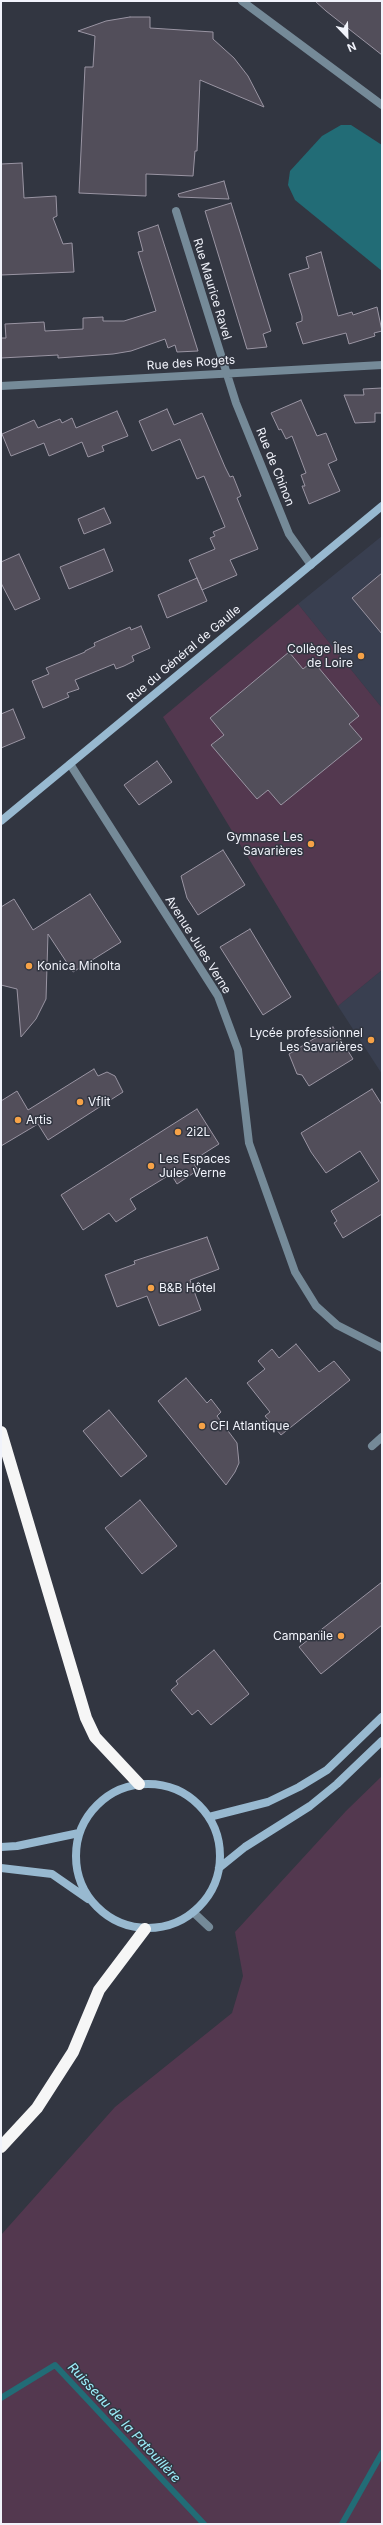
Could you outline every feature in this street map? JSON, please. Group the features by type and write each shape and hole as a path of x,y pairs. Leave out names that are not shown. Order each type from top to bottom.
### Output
{"highway":[{"path":"1,1432 86,1718 95,1736 139,1784"},
{"path":"1,2147 37,2108 73,2052 98,1990 145,1929"}],"main road":[{"name":"Rue du Général de Gaulle","path":"1,821 382,506"},
{"path":"209,1817 268,1802 305,1783 327,1770 382,1717"},
{"path":"219,1868 244,1847 310,1806 337,1784 382,1741"},
{"path":"1,1868 52,1874 89,1899 104,1914 117,1921 145,1929 162,1927 178,1922 193,1912 206,1900 214,1885 219,1868 220,1850 216,1833 209,1817 196,1802 179,1791 160,1785 139,1784 120,1790 102,1800 88,1814 79,1833 75,1855 79,1878 89,1899"},
{"path":"1,1847 17,1846 79,1833"}],"street":[{"path":"242,1 382,105"},
{"name":"Rue Maurice Ravel","path":"176,211 225,374"},
{"name":"Rue des Rogets","path":"1,386 382,365"},
{"name":"Rue de Chinon","path":"225,374 290,534 311,565"},
{"name":"Avenue Jules Verne","path":"70,764 218,996 238,1050 249,1143 295,1272 316,1306 337,1325 382,1348"},
{"path":"372,1446 382,1437"},
{"path":"193,1912 209,1927"}],"shaded area":[{"name":"Collège Îles de Loire","path":"382,536 382,708 298,604"},
{"name":"Gymnase Les Savarières","path":"298,604 382,708 382,970 338,1006 163,717"},
{"name":"Lycée professionnel Les Savarières","path":"382,970 382,1074 338,1006"},
{"path":"382,1776 382,2524 1,2524 1,2235 115,2107 232,2013 243,1976 235,1932 346,1811"}],"water":[{"path":"341,125 351,125 382,145 382,271 295,200 288,185 290,171 322,136"}],"building":[{"path":"315,1 382,1 382,55 326,11"},
{"path":"130,17 150,17 150,28 213,32 213,39 234,58 248,76 264,107 200,80 197,151 195,151 193,176 146,174 146,196 79,193 85,67 93,67 95,36 78,31 106,21"},
{"path":"22,163 24,198 56,196 57,216 53,218 63,244 72,243 74,272 1,275 1,164"},
{"path":"224,181 229,199 179,197 178,194"},
{"path":"231,203 271,331 263,334 267,347 247,349 205,211"},
{"path":"158,225 198,351 177,352 175,345 168,348 165,339 131,351 113,354 58,358 58,355 1,358 1,338 6,338 5,324 44,322 45,331 83,329 83,318 103,317 103,321 124,321 156,311 138,252 143,251 138,232"},
{"path":"321,252 338,316 352,312 353,315 377,307 382,331 374,333 375,336 349,344 346,333 303,344 296,323 302,321 302,316 289,274 309,268 306,257"},
{"path":"382,388 382,413 375,413 375,422 355,423 344,395 364,395 363,389"},
{"path":"301,400 317,436 326,433 337,460 328,464 340,491 309,504 302,486 305,486 301,475 306,473 292,436 286,439 281,429 279,430 271,413"},
{"path":"167,409 174,425 202,413 225,467 230,477 233,476 241,496 237,498 258,549 230,560 237,575 202,590 189,560 215,549 210,538 215,536 213,532 225,527 204,476 197,479 180,439 152,451 139,421"},
{"path":"117,411 128,436 102,446 104,451 88,457 82,442 49,456 44,443 11,456 2,434 34,420 38,428 60,419 62,423 72,418 76,428"},
{"path":"104,508 111,523 84,534 78,519"},
{"path":"104,549 113,571 69,589 60,567"},
{"path":"19,554 40,599 15,610 1,583 1,562"},
{"path":"382,573 382,634 352,598"},
{"path":"197,578 207,601 167,618 158,595"},
{"path":"141,626 150,648 132,656 134,661 124,666 116,669 114,664 75,680 79,689 67,693 69,697 43,708 32,681 49,674 46,668 85,652 95,646 94,643 130,627 131,630"},
{"path":"289,652 303,669 313,661 359,716 349,724 362,739 281,805 268,790 257,799 211,745 224,735 210,718"},
{"path":"13,709 25,738 1,748 1,714"},
{"path":"157,761 172,782 139,805 124,785"},
{"path":"223,850 245,885 198,915 187,898 181,876"},
{"name":"Konica Minolta","path":"90,894 121,942 73,972 48,934 46,999 36,1019 21,1037 17,989 1,985 1,907 14,899 33,930"},
{"path":"250,929 291,997 263,1015 220,947"},
{"path":"333,1027 353,1059 309,1086 302,1075 297,1074 289,1054"},
{"path":"94,1069 98,1076 107,1072 115,1076 123,1092 48,1140 38,1124 1,1146 1,1101 17,1091 28,1110"},
{"path":"372,1089 382,1105 382,1214 343,1238 334,1223 337,1221 331,1211 379,1181 360,1151 326,1173 311,1152 301,1133"},
{"name":"Les Espaces Jules Verne","path":"197,1109 219,1144 192,1161 198,1170 177,1184 171,1174 130,1199 136,1209 116,1222 109,1213 83,1230 61,1195"},
{"name":"B&B Hôtel","path":"207,1237 219,1269 190,1280 201,1310 159,1326 147,1296 117,1307 105,1275 135,1264 134,1261"},
{"path":"296,1344 319,1372 334,1361 350,1380 281,1435 265,1416 270,1412 247,1383 265,1369 258,1361 272,1349 279,1358"},
{"name":"CFI Atlantique","path":"186,1378 207,1403 211,1399 221,1412 217,1416 237,1443 239,1463 226,1485 158,1401"},
{"path":"109,1410 147,1456 121,1477 83,1431"},
{"path":"140,1500 177,1546 142,1574 105,1528"},
{"name":"Campanile","path":"382,1582 382,1625 321,1674 299,1647"},
{"path":"214,1650 249,1694 211,1725 198,1710 192,1715 171,1690 178,1684 176,1681"}],"waterway":[{"name":"Ruisseau de la Patouillère","path":"1,2398 55,2365 204,2524"},
{"path":"342,2524 382,2453"}],"place":[{"name":"Collège Îles de Loire","path":"361,656"},
{"name":"Gymnase Les Savarières","path":"311,844"},
{"name":"Konica Minolta","path":"29,966"},
{"name":"Lycée professionnel Les Savarières","path":"371,1040"},
{"name":"Vflit","path":"80,1102"},
{"name":"Artis","path":"18,1120"},
{"name":"2i2L","path":"178,1132"},
{"name":"Les Espaces Jules Verne","path":"151,1166"},
{"name":"B&B Hôtel","path":"151,1288"},
{"name":"CFI Atlantique","path":"202,1426"},
{"name":"Campanile","path":"341,1636"}]}
